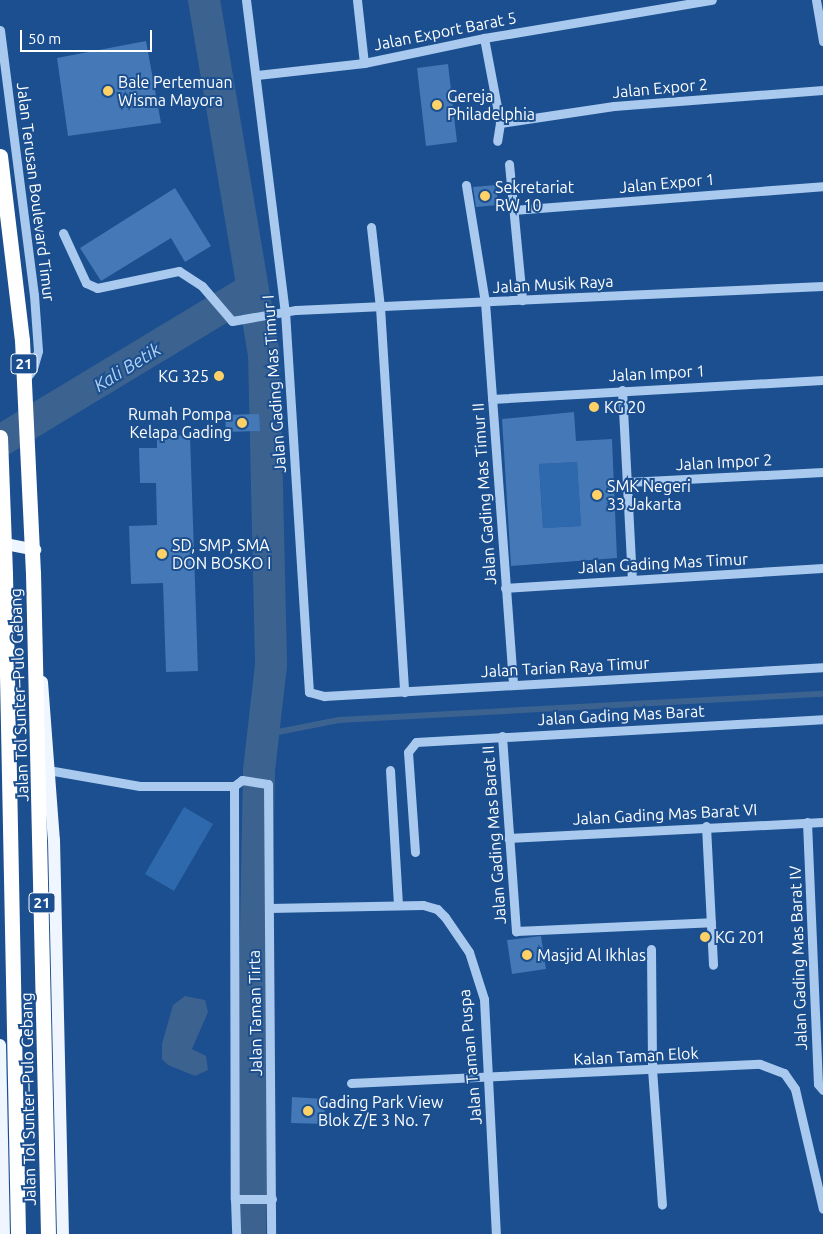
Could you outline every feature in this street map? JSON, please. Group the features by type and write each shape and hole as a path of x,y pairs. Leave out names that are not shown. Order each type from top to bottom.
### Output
{"highway":[{"name":"Jalan Tol Sunter–Pulo Gebang","path":"0,156 16,279 28,434 48,1234"},
{"name":"Jalan Tol Sunter–Pulo Gebang","path":"0,437 18,1234"}],"main road":[{"path":"0,176 19,341 26,454 35,550 48,770 55,846 63,1234"},
{"path":"0,543 35,550"},
{"path":"0,1045 4,1234"}],"street":[{"path":"246,0 257,75"},
{"path":"357,0 364,62"},
{"name":"Jalan Export Barat 5","path":"257,75 364,62 484,38 691,1 712,0"},
{"path":"816,0 823,41"},
{"name":"Jalan Terusan Boulevard Timur","path":"0,30 34,295 38,351 33,370 22,383"},
{"path":"484,38 500,123 497,141"},
{"name":"Jalan Gading Mas Timur I","path":"257,75 285,311 309,692"},
{"name":"Jalan Expor 2","path":"500,123 614,106 823,90"},
{"path":"509,164 522,300"},
{"name":"Jalan Gading Mas Timur II","path":"466,185 485,302 513,685"},
{"name":"Jalan Expor 1","path":"513,210 823,186"},
{"path":"371,227 380,307 404,692"},
{"name":"Jalan Musik Raya","path":"63,233 86,283 97,288 179,271 202,286 212,300 232,321 285,311 823,286"},
{"name":"Jalan Impor 1","path":"492,399 622,390 823,380"},
{"path":"622,390 632,580"},
{"name":"Jalan Impor 2","path":"627,482 823,472"},
{"name":"Jalan Gading Mas Timur","path":"505,588 823,568"},
{"name":"Jalan Tarian Raya Timur","path":"309,692 324,696 823,667"},
{"name":"Jalan Gading Mas Barat","path":"415,852 408,752 421,742 823,719"},
{"name":"Jalan Gading Mas Barat II","path":"502,736 516,931 711,922"},
{"path":"48,770 140,786 238,783"},
{"path":"390,770 398,906"},
{"name":"Jalan Taman Tirta","path":"236,1234 238,783 264,781 268,792 271,1234"},
{"name":"Jalan Gading Mas Barat IV","path":"807,822 818,1084 823,1090"},
{"name":"Jalan Gading Mas Barat VI","path":"508,838 706,826 823,822"},
{"path":"706,826 713,965"},
{"name":"Jalan Taman Puspa","path":"269,908 398,906 437,909 469,952 484,999 496,1234"},
{"path":"651,949 652,1069 662,1205"},
{"name":"Kalan Taman Elok","path":"351,1083 489,1080 760,1064 784,1073 795,1089 823,1209"},
{"path":"236,1199 270,1199"}],"shaded area":[{"path":"577,462 581,526 543,528 539,464"},
{"path":"184,807 213,824 174,891 145,874"},
{"path":"185,996 205,1000 208,1012 192,1049 206,1056 208,1070 195,1076 168,1065 162,1059 162,1044 173,1005"}],"building":[{"name":"Bale Pertemuan Wisma Mayora","path":"146,41 161,123 68,136 57,58"},
{"name":"Gereja Philadelphia","path":"448,64 457,142 426,146 417,68"},
{"name":"Sekretariat RW 10","path":"496,185 498,205 476,207 473,187"},
{"path":"175,188 211,246 185,262 171,238 101,281 80,248"},
{"name":"SMK Negeri 33 Jakarta","path":"574,412 576,441 612,439 617,558 511,566 502,419","holes":["577,462 581,526 543,528 539,464"]},
{"name":"Rumah Pompa Kelapa Gading","path":"259,414 260,431 226,432 225,415"},
{"name":"SD, SMP, SMA DON BOSKO I","path":"190,435 198,671 166,672 163,583 131,584 129,526 157,525 156,483 140,483 139,448 157,448 157,436"},
{"name":"Masjid Al Ikhlas","path":"541,936 546,969 512,974 507,940"},
{"name":"Gading Park View Blok Z/E 3 No. 7","path":"292,1097 325,1099 324,1124 291,1123"}],"waterway":[{"path":"204,0 264,354 271,665 259,771 250,1234"},
{"name":"Kali Betik","path":"0,441 252,289"},
{"path":"263,735 339,720 823,694"}],"place":[{"name":"Bale Pertemuan Wisma Mayora","path":"108,91"},
{"name":"Gereja Philadelphia","path":"437,105"},
{"name":"Sekretariat RW 10","path":"485,196"},
{"name":"KG 325","path":"219,376"},
{"name":"KG 20","path":"594,407"},
{"name":"Rumah Pompa Kelapa Gading","path":"242,423"},
{"name":"SMK Negeri 33 Jakarta","path":"597,495"},
{"name":"SD, SMP, SMA DON BOSKO I","path":"162,554"},
{"name":"KG 201","path":"705,937"},
{"name":"Masjid Al Ikhlas","path":"527,955"},
{"name":"Gading Park View Blok Z/E 3 No. 7","path":"308,1111"}]}
